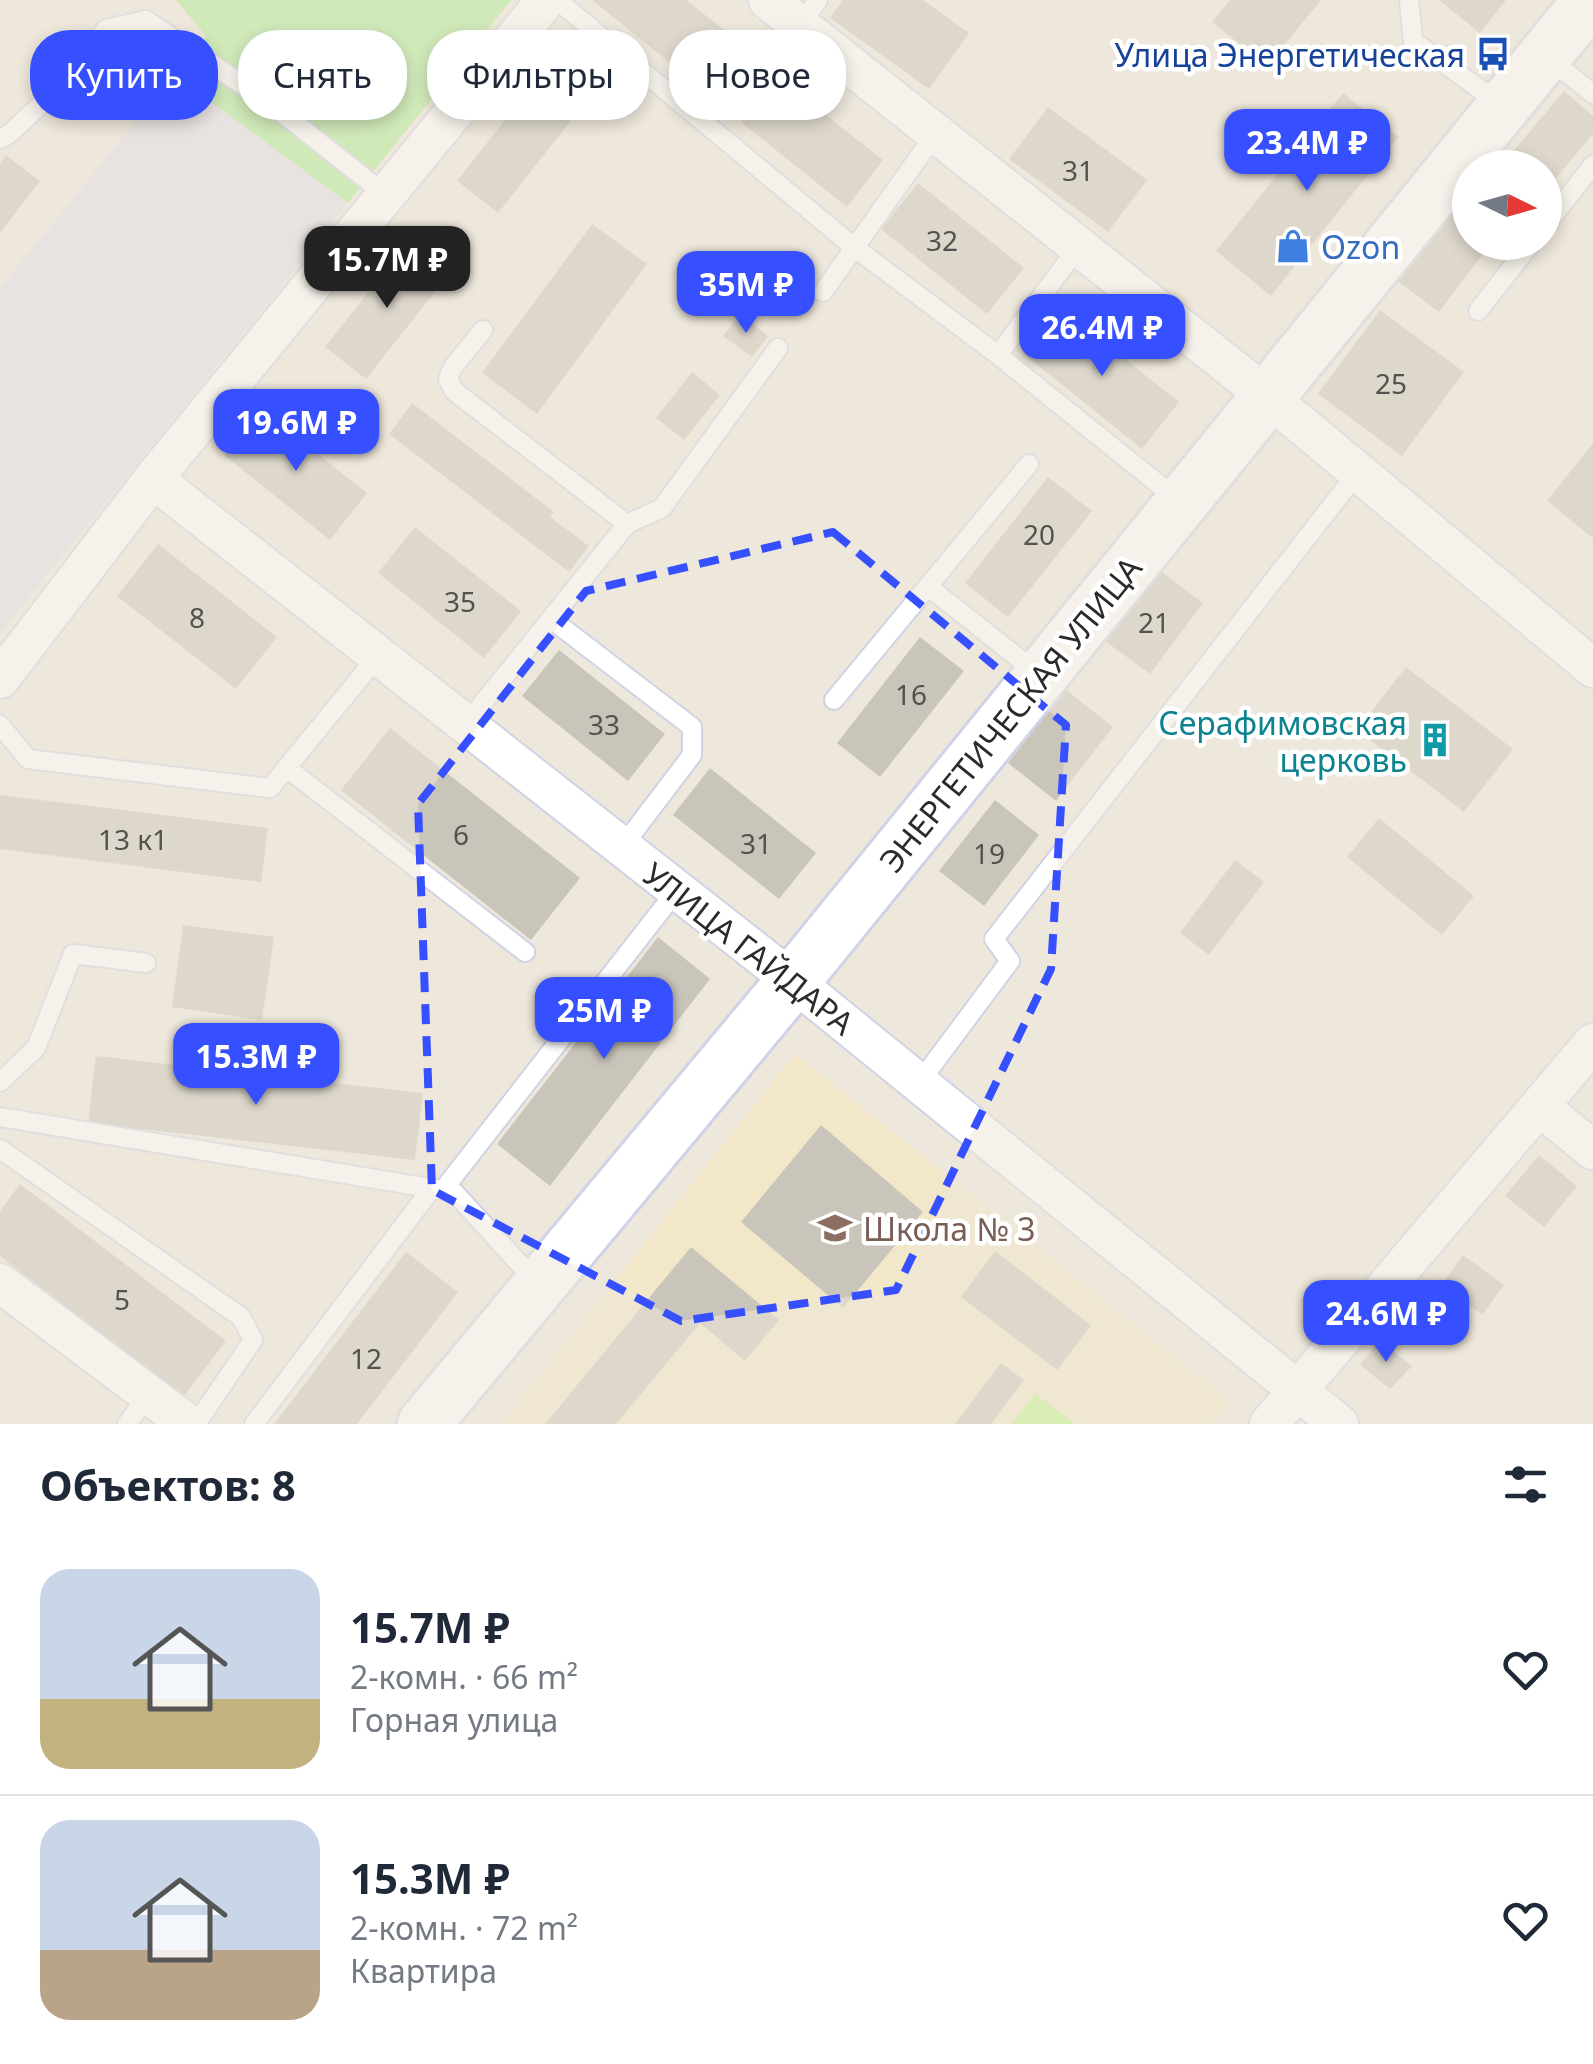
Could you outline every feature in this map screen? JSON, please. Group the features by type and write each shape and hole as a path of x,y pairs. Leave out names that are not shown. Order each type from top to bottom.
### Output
{"street":[{"path":"0,679 153,480 546,0"},
{"path":"768,0 809,13 936,133 1268,396 1593,668"},
{"name":"ЭНЕРГЕТИЧЕСКАЯ УЛИЦА","path":"1478,150 1504,106 1590,0"},
{"name":"ЭНЕРГЕТИЧЕСКАЯ УЛИЦА","path":"424,1424 792,981 1268,396 1452,189"},
{"name":"УЛИЦА ГАЙДАРА","path":"153,480 792,981 1339,1424"},
{"path":"1270,1424 1593,1042"},
{"path":"1540,1107 1593,1150"},
{"path":"0,1283 138,1409 188,1424"}],"lane":[{"path":"557,0 855,248 998,354 1182,502"},
{"path":"1408,0 1412,41 1504,106"},
{"path":"0,139 47,99 106,29 146,20 271,104 386,194"},
{"path":"1545,55 1593,94"},
{"path":"823,292 936,133"},
{"path":"1562,204 1593,164"},
{"path":"998,354 1079,246"},
{"path":"1478,311 1518,260"},
{"path":"483,330 453,367 448,380 454,391 627,524"},
{"path":"466,724 627,524 662,508 778,348"},
{"path":"834,700 930,588 1028,464"},
{"path":"920,1084 1010,961 994,939 1358,472"},
{"path":"930,588 1040,676"},
{"path":"551,618 692,727 692,755 622,847"},
{"path":"0,725 28,759 270,788 378,656"},
{"path":"287,768 524,952"},
{"path":"254,1424 677,890"},
{"path":"0,1082 36,1048 73,954 146,963"},
{"path":"0,1116 454,1192 540,1286"},
{"path":"0,1149 241,1317 252,1340 196,1424"}],"highlighted area":[{"path":"833,532 1066,725 1051,969 896,1290 681,1321 432,1190 418,804 586,591"}],"shaded area":[{"path":"218,107 348,203 0,633 0,288 137,120 218,120"},
{"name":"Школа № 3","path":"795,1054 1230,1401 1212,1424 501,1424"}],"green space":[{"path":"176,0 511,0 487,30 427,30 427,105 348,203 218,107 218,30 201,30"},
{"path":"1035,1393 1076,1424 1011,1424"}],"building":[{"path":"592,0 686,0 724,30 669,30 669,62 649,46 649,30 629,30"},
{"path":"843,0 923,0 969,33 929,89 830,18"},
{"path":"1230,0 1321,0 1267,66 1212,22"},
{"path":"1439,0 1506,0 1480,33"},
{"path":"1564,91 1593,116 1593,134 1562,171 1562,150 1514,150"},
{"path":"1343,93 1398,137 1271,296 1216,251"},
{"path":"1048,107 1147,180 1108,232 1009,159"},
{"path":"505,120 572,120 498,213 457,181"},
{"path":"833,120 883,160 847,207 741,122"},
{"path":"6,155 40,181 0,233 0,163"},
{"path":"918,183 1024,268 987,314 881,229"},
{"path":"1452,204 1452,260 1478,260 1439,312 1395,279"},
{"path":"592,224 647,264 537,414 482,373"},
{"path":"408,242 449,274 366,379 325,347"},
{"path":"1062,309 1179,402 1142,449 1025,355"},
{"path":"1380,310 1464,372 1402,456 1318,394"},
{"path":"740,314 768,336 752,357 723,336"},
{"path":"692,372 720,395 684,440 656,418"},
{"path":"412,403 554,512 550,517 589,546 569,572 389,434"},
{"path":"261,409 367,493 330,540 224,455"},
{"path":"1593,443 1593,538 1547,501"},
{"path":"1048,477 1092,511 1008,617 965,583"},
{"path":"415,527 521,611 484,658 378,573"},
{"path":"158,544 277,637 236,689 117,596"},
{"path":"1158,569 1203,603 1150,674 1105,641"},
{"path":"920,637 964,671 880,777 837,743"},
{"path":"559,650 665,734 628,781 522,696"},
{"name":"Серафимовская церковь","path":"1406,667 1513,749 1464,812 1357,730"},
{"path":"1065,689 1113,727 1056,801 1008,763"},
{"path":"390,728 580,878 531,940 341,790"},
{"path":"710,768 816,853 779,899 673,815"},
{"path":"0,795 268,828 261,882 0,849"},
{"path":"995,800 1039,835 984,906 939,871"},
{"path":"1379,818 1474,896 1442,935 1347,857"},
{"path":"1235,860 1264,882 1209,955 1180,933"},
{"path":"183,925 274,937 262,1020 172,1007"},
{"path":"658,937 710,979 550,1186 497,1144"},
{"path":"96,1056 423,1093 415,1160 88,1123"},
{"path":"821,1125 923,1212 843,1308 741,1222"},
{"path":"1539,1155 1577,1186 1544,1227 1505,1196"},
{"path":"20,1184 226,1341 184,1396 0,1256 0,1211"},
{"path":"691,1247 779,1320 745,1361 700,1323 616,1424 545,1424"},
{"path":"995,1251 1091,1325 1057,1370 961,1297"},
{"path":"406,1252 458,1292 357,1424 274,1424"},
{"path":"1463,1255 1504,1285 1482,1315 1442,1284"},
{"path":"1380,1340 1412,1366 1390,1389 1360,1365"},
{"path":"1001,1363 1024,1380 991,1424 955,1424"}],"place":[{"name":"Улица Энергетическая","path":"1493,54"},
{"name":"Ozon","path":"1293,246"},
{"name":"Серафимовская церковь","path":"1435,740"},
{"name":"Школа № 3","path":"835,1228"}]}
